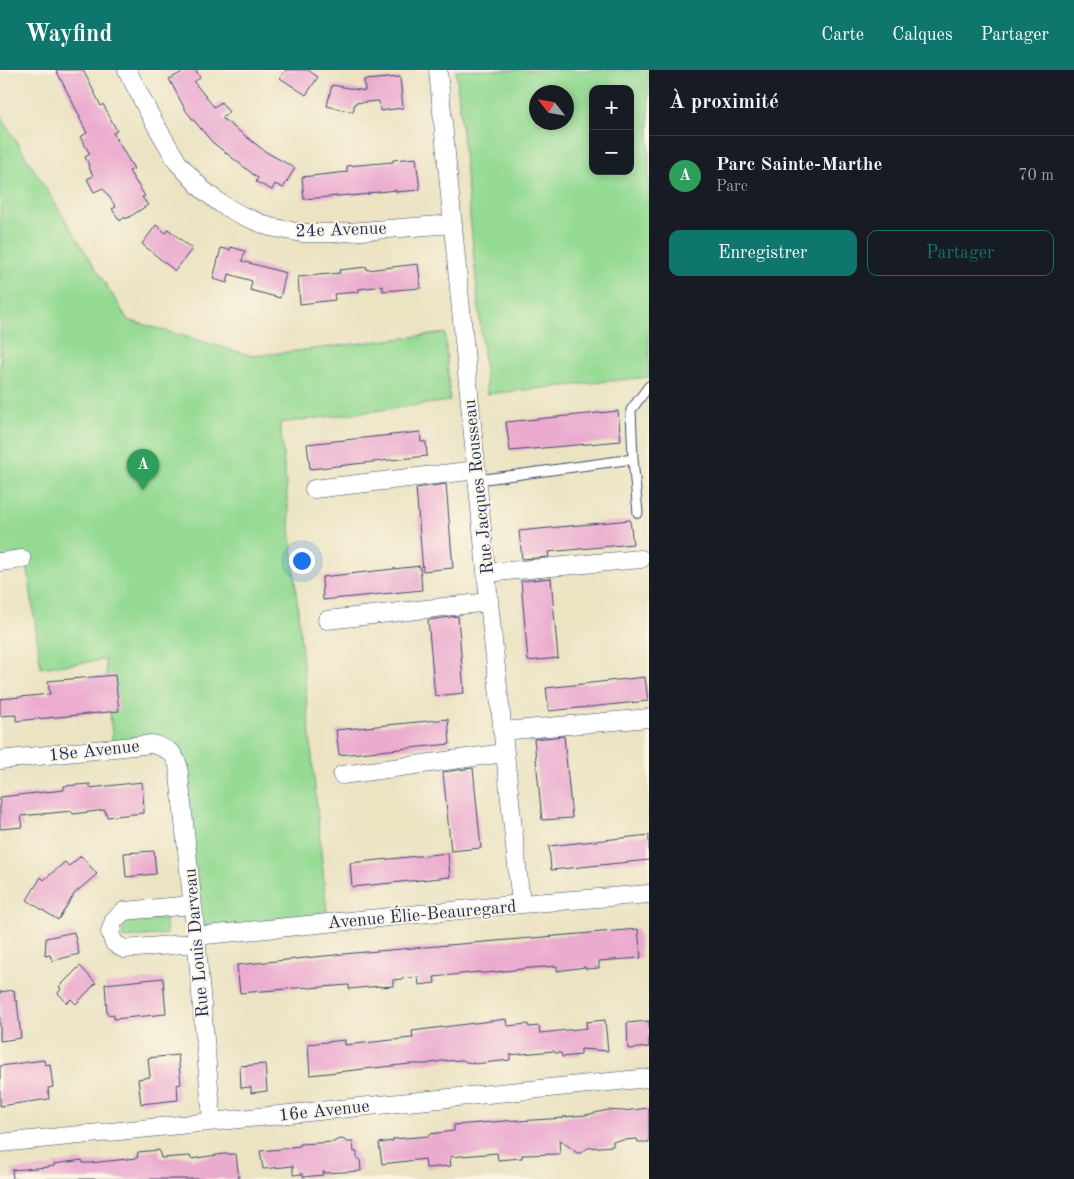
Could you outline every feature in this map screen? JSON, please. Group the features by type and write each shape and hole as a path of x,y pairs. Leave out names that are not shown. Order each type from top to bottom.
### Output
{"street":[{"name":"24e Avenue","path":"127,70 178,163 202,189 221,204 241,215 270,227 302,233 334,233 453,224"},
{"name":"Rue Jacques Rousseau","path":"438,70 486,573 521,904"},
{"path":"314,490 477,475"},
{"path":"0,562 22,559"},
{"path":"486,573 641,559"},
{"path":"327,620 489,602"},
{"path":"502,731 649,718"},
{"name":"18e Avenue","path":"0,760 152,744 168,750 175,756 178,765"},
{"path":"342,775 504,753"},
{"name":"Rue Louis Darveau","path":"178,765 212,1121"},
{"name":"Avenue Élie-Beauregard","path":"192,905 124,911 114,920 110,932 114,943 124,949 196,939 521,904 649,894"},
{"name":"16e Avenue","path":"0,1143 649,1078"}],"lane":[{"path":"638,513 630,410 649,386"},
{"path":"477,475 633,459"}],"green space":[{"path":"456,70 649,70 649,377 487,394"},
{"path":"0,115 128,320 253,356 445,333 450,401 280,423 328,923 196,936 175,756 113,747 105,660 41,668 28,570 22,559 0,558"},
{"path":"165,918 167,934 123,938 122,922"}],"building":[{"path":"56,70 83,70 101,106 103,104 117,131 113,133 134,169 129,171 145,196 142,197 148,205 126,219 125,217 120,221 112,209 116,207 103,188 94,192 87,179 93,176 85,157 90,154 80,137 87,133"},
{"path":"187,70 196,70 200,78 194,82 214,107 221,102 229,112 222,118 266,152 295,168 283,188 275,184 272,190 256,182 258,178 212,142 186,111 169,79"},
{"path":"286,70 308,70 318,77 306,95 280,78"},
{"path":"400,77 403,108 380,111 379,101 355,103 353,112 327,106 332,85 365,91 364,80"},
{"path":"416,158 420,190 396,192 396,190 304,199 302,177 347,172 347,166"},
{"path":"156,225 166,233 168,229 192,249 175,271 142,244"},
{"path":"231,247 245,251 242,261 286,273 280,298 250,290 252,281 229,274 227,283 213,279 221,248 230,250"},
{"path":"418,264 421,288 383,291 383,286 359,289 359,292 334,294 335,300 300,304 298,277 340,273 339,270 367,267 367,270"},
{"path":"618,411 621,441 510,451 506,422"},
{"path":"420,432 421,442 426,442 427,456 310,469 307,444"},
{"path":"446,484 453,568 423,571 416,488"},
{"path":"630,520 633,544 548,552 549,557 522,559 519,531"},
{"path":"420,566 422,590 323,600 322,577"},
{"path":"551,578 558,658 528,661 521,581"},
{"path":"458,616 464,693 435,696 428,620"},
{"path":"115,675 119,711 16,721 16,715 0,716 0,699 50,694 48,681"},
{"path":"645,677 648,701 549,711 546,688"},
{"path":"448,719 450,744 339,755 336,730"},
{"path":"564,736 572,818 542,820 534,739"},
{"path":"473,768 481,848 451,851 443,772"},
{"path":"142,782 143,813 107,817 105,810 73,814 72,811 21,816 23,827 0,829 0,797 64,790 64,786 90,784 90,788"},
{"path":"649,835 649,860 551,870 549,846"},
{"path":"154,851 156,874 126,877 124,853"},
{"path":"448,853 450,877 352,887 350,863"},
{"path":"81,856 97,874 75,893 58,920 27,900 41,877 44,880 65,862 69,866"},
{"path":"638,929 641,958 599,961 599,968 586,969 585,967 557,971 557,966 434,977 435,983 419,985 418,977 393,980 393,986 349,989 349,985 240,993 237,965"},
{"path":"74,932 79,954 52,961 50,955 45,956 46,938"},
{"path":"80,966 96,983 76,1004 71,999 67,1003 58,993 61,989 59,987"},
{"path":"163,978 166,1014 114,1019 114,1015 107,1014 105,984"},
{"path":"14,990 21,1038 0,1041 0,992"},
{"path":"506,1019 507,1026 528,1024 529,1027 539,1026 540,1033 587,1028 586,1022 605,1020 608,1051 581,1049 581,1055 562,1057 561,1053 555,1053 554,1051 510,1055 510,1060 475,1064 463,1060 447,1060 426,1064 410,1064 310,1075 308,1044 345,1040 345,1045 413,1038 412,1031"},
{"path":"649,1021 649,1047 628,1049 627,1023"},
{"path":"178,1055 181,1084 177,1085 178,1100 141,1104 138,1079 150,1077 148,1058"},
{"path":"44,1060 45,1065 50,1064 53,1087 48,1088 49,1099 0,1106 0,1066"},
{"path":"265,1064 267,1091 251,1093 251,1087 241,1088 240,1066"},
{"path":"649,1108 649,1142 638,1142 637,1139 613,1141 613,1146 588,1148 581,1153 577,1153 559,1139 560,1154 522,1155 522,1158 498,1160 497,1153 450,1157 451,1166 426,1168 425,1159 382,1164 379,1143 393,1141 393,1139 429,1136 429,1134 454,1131 454,1125 564,1118 608,1110 622,1111"},
{"path":"342,1139 353,1142 354,1152 357,1152 357,1159 360,1159 361,1171 323,1172 323,1175 303,1177 303,1174 293,1175 293,1166 263,1169 260,1151 291,1148 300,1146 300,1144 334,1142"},
{"path":"159,1150 161,1158 190,1156 191,1159 236,1154 239,1179 13,1179 12,1170 48,1167 54,1166 54,1164 82,1160 83,1163 90,1163 137,1158 138,1152"}],"place":[{"name":"Parc Sainte-Marthe","path":"143,490"}]}
